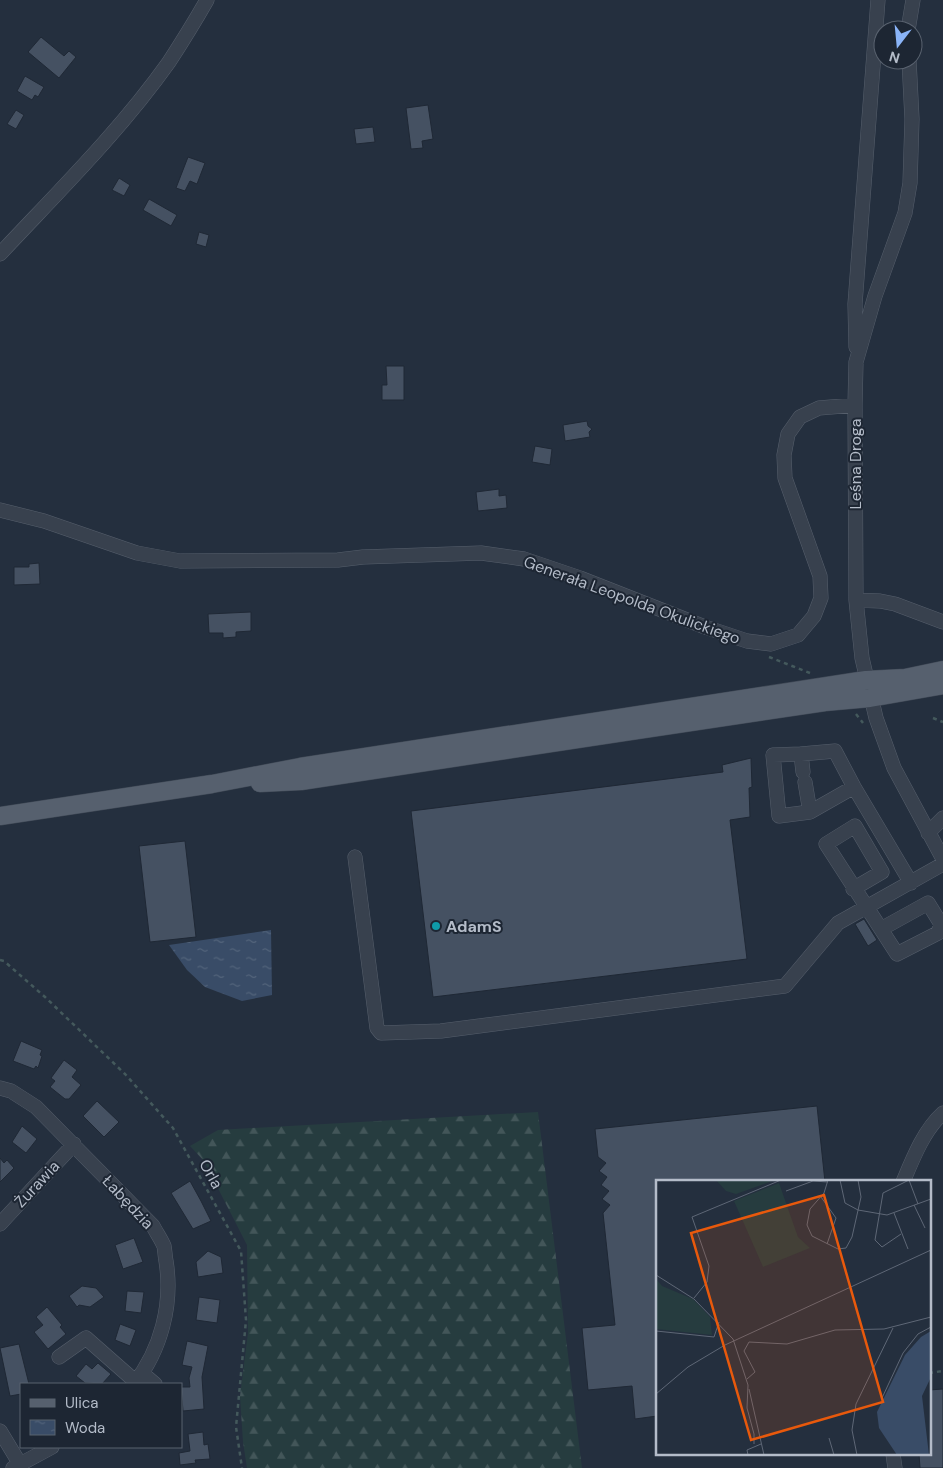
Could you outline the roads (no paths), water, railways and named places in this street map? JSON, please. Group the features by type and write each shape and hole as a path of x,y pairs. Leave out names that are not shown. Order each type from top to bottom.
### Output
{"main road":[{"path":"0,816 212,784 301,781 824,702 905,678 943,670"},
{"path":"868,689 943,685"}],"street":[{"path":"0,254 97,149 144,94 179,46 207,0"},
{"path":"856,362 855,304 878,0"},
{"path":"910,20 913,0"},
{"name":"Leśna Droga","path":"909,70 912,143 910,183 905,214 878,288 856,362 856,600 862,658 868,689 894,768 943,859"},
{"name":"Generała Leopolda Okulickiego","path":"0,510 44,521 137,553 180,561 338,560 363,557 481,553 524,559 747,641 771,644 798,635 814,616 821,598 820,576 785,478 784,455 788,434 800,417 819,408 855,405"},
{"path":"856,600 895,604 943,622"},
{"path":"854,787 810,812 779,816 773,755 835,751 911,883"},
{"path":"801,754 810,812"},
{"path":"928,834 943,818"},
{"path":"355,857 377,1028 381,1033 441,1030 785,986 838,923 943,864"},
{"path":"853,888 880,929"},
{"name":"Łabędzia","path":"0,1088 11,1091 36,1107 153,1226 164,1246 168,1276 168,1307 157,1345 137,1380"},
{"path":"904,1180 913,1157 934,1120 943,1112"},
{"name":"Żurawia","path":"0,1224 74,1144"},
{"path":"59,1357 86,1338 137,1380 150,1383"},
{"path":"0,1431 16,1466 50,1448"}],"water":[{"path":"271,930 272,995 242,1001 205,987 187,970 169,945"}],"place":[{"name":"AdamS","path":"436,926"}]}
